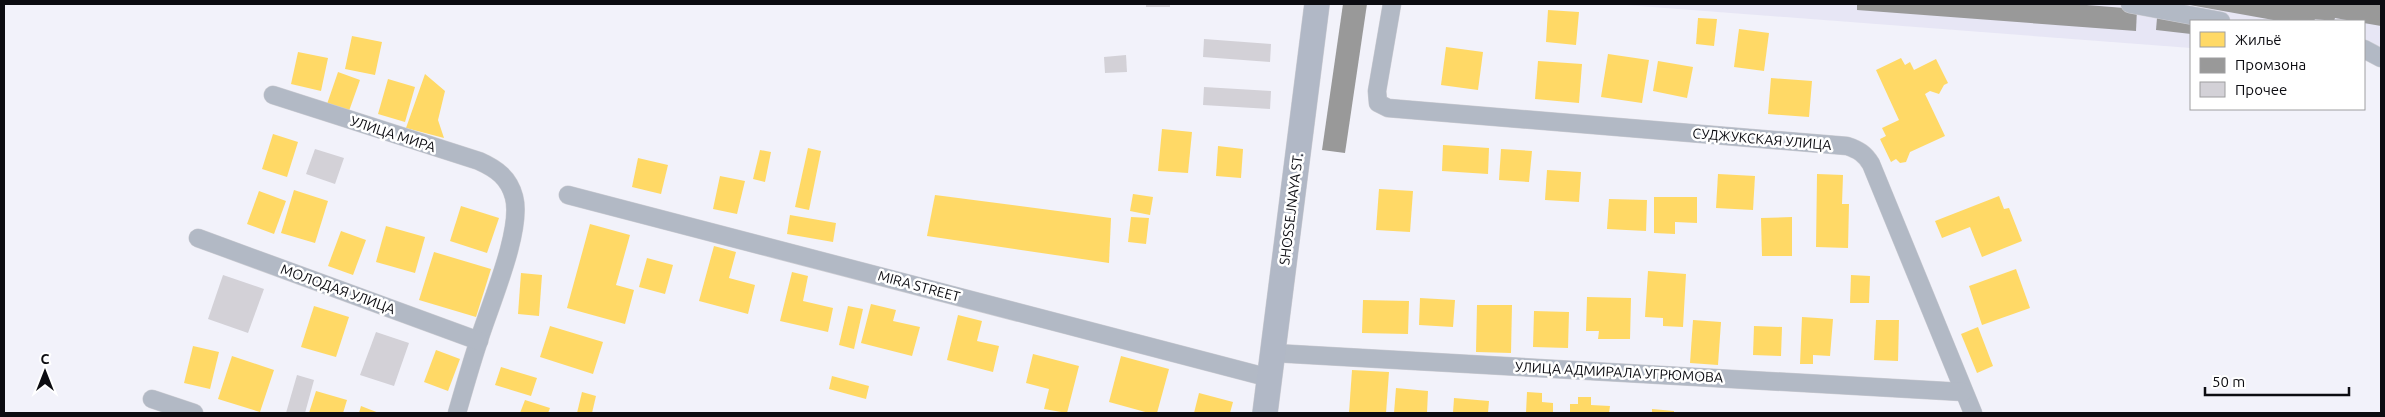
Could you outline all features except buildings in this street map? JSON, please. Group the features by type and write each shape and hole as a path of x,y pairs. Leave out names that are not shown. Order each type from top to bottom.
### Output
{"street":[{"name":"SHOSSEJNAYA ST.","path":"1265,413 1317,4"},
{"name":"СУДЖУКСКАЯ УЛИЦА","path":"1392,4 1377,91 1378,103 1388,108 1837,146 1857,149 1866,155 1973,413"},
{"path":"2130,4 2216,20"},
{"path":"2365,50 2381,58"},
{"name":"УЛИЦА МИРА","path":"273,95 479,161 496,169 509,181 515,200 515,222 507,254 479,341"},
{"name":"MIRA STREET","path":"568,195 1270,378"},
{"name":"МОЛОДАЯ УЛИЦА","path":"198,238 479,341"},
{"path":"457,413 479,341"},
{"name":"УЛИЦА АДМИРАЛА УГРЮМОВА","path":"1274,353 1963,392"},
{"path":"152,399 194,413"}],"shaded area":[{"path":"1613,4 2381,4 2381,63 2365,61 2365,20 2190,20 2190,48"}]}
